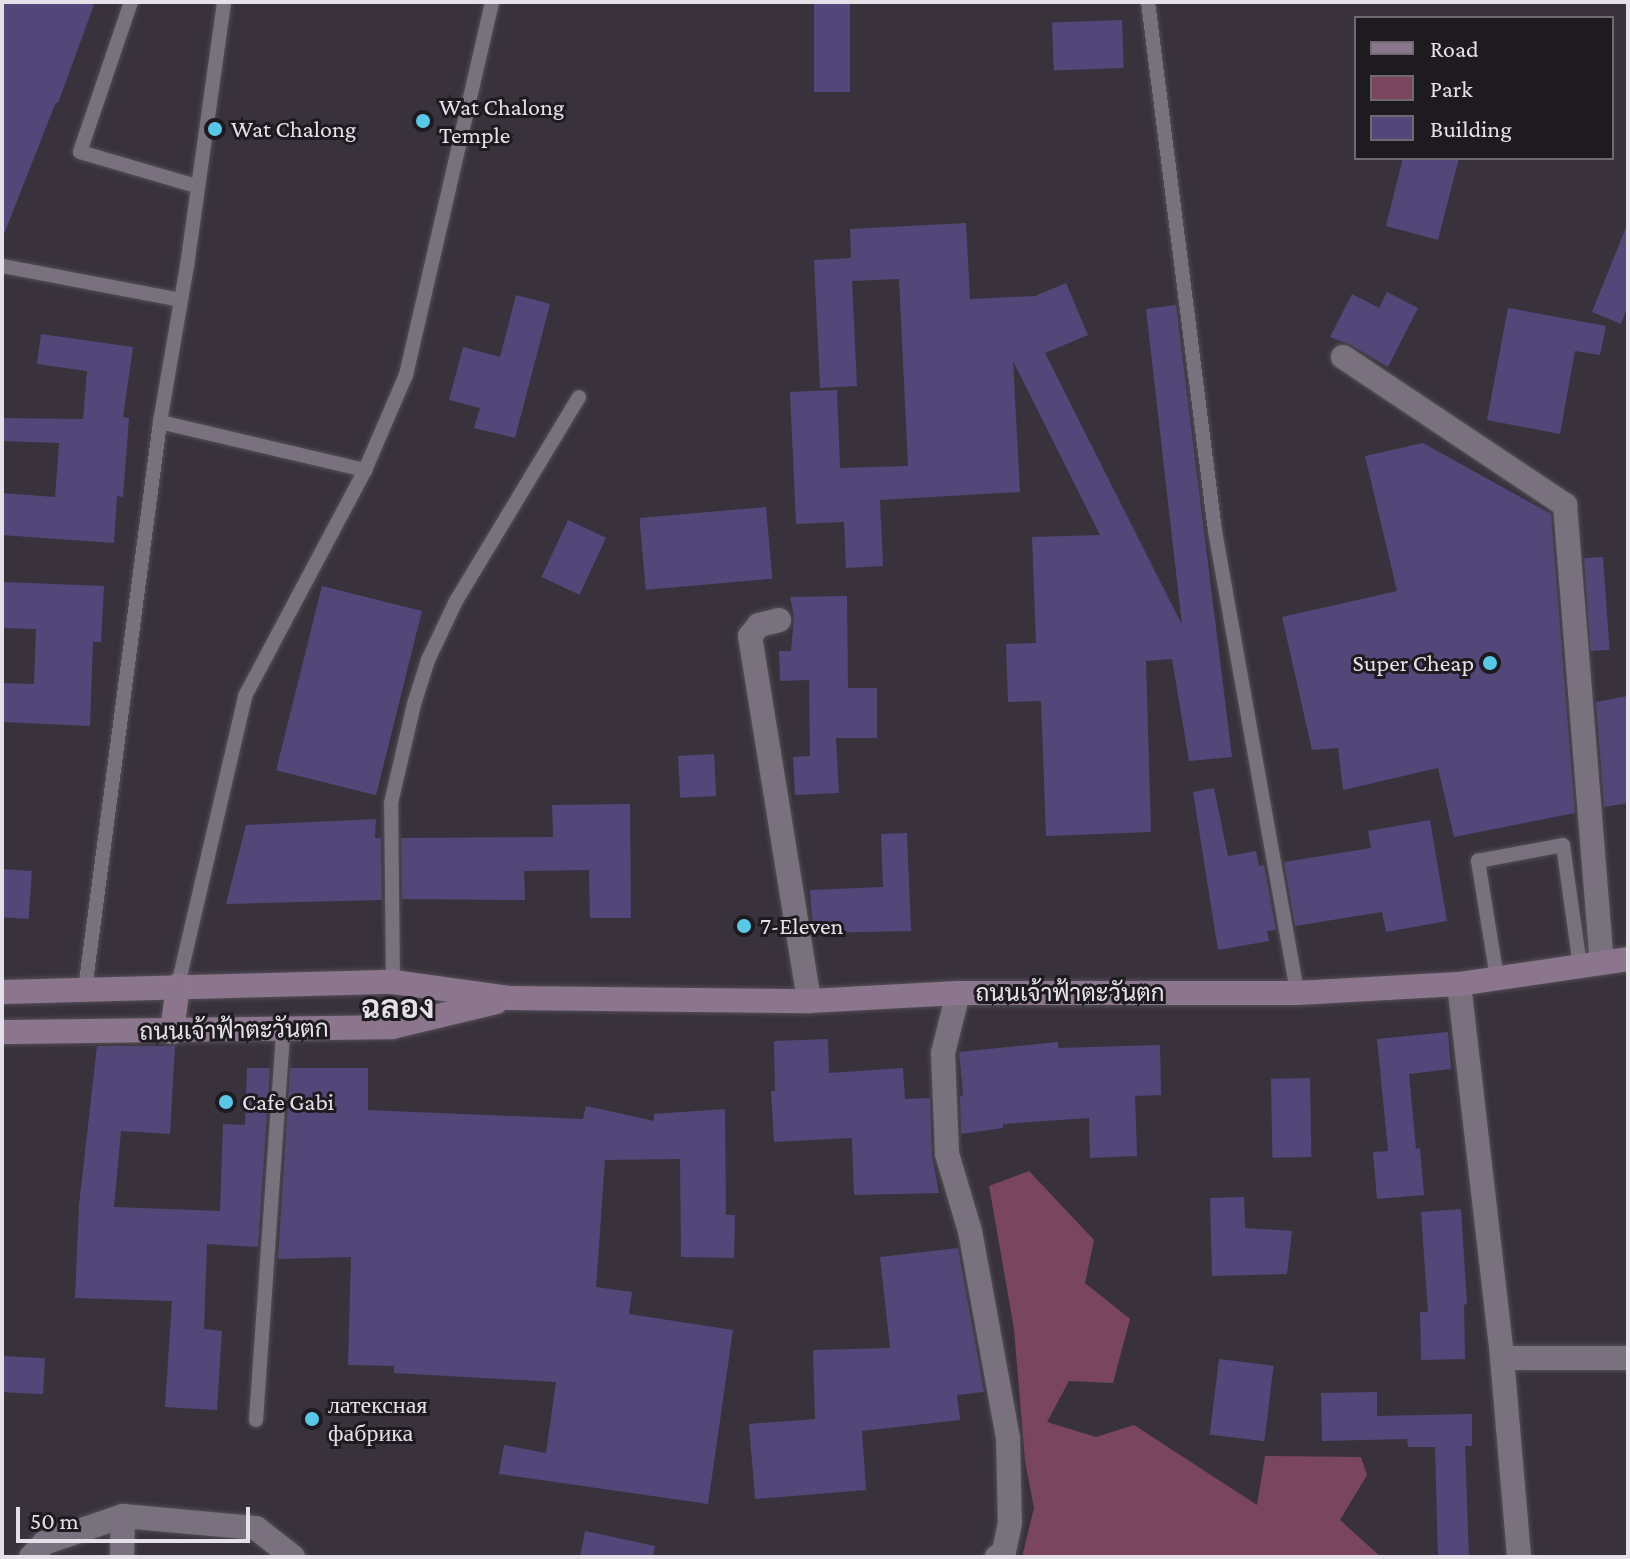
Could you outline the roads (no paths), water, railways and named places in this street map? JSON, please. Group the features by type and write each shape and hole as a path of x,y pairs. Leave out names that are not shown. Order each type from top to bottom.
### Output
{"main road":[{"name":"ถนนเจ้าฟ้าตะวันตก","path":"2,992 178,985 393,982 510,998 809,1001 958,993 1297,993 1459,984 1628,959"},
{"path":"172,1032 178,985"},
{"path":"79,1032 85,989"},
{"name":"ถนนเจ้าฟ้าตะวันตก","path":"2,1032 392,1027 510,998"}],"street":[{"path":"1343,357 1565,505 1591,964"},
{"path":"779,620 759,625 750,636 809,1001"},
{"path":"1459,984 1502,1358 1519,1557"},
{"path":"958,993 943,1053 947,1154 970,1231 1008,1438 1010,1523 1004,1552 997,1557"},
{"path":"1502,1358 1628,1358"},
{"path":"31,1557 44,1543 123,1516 256,1528 293,1557"},
{"path":"122,1557 123,1516"}],"lane":[{"path":"131,2 80,152 196,186"},
{"path":"85,989 160,422 224,2"},
{"path":"178,985 245,696 365,470 406,375 492,2"},
{"path":"1148,2 1215,531 1297,993"},
{"path":"2,266 180,300"},
{"path":"393,982 391,803 418,690 456,601 579,397"},
{"path":"160,422 365,470"},
{"path":"1497,978 1478,861 1563,845 1591,964"},
{"path":"256,1420 283,1030"}],"place":[{"name":"Wat Chalong Temple","path":"423,121"},
{"name":"Wat Chalong","path":"215,129"},
{"name":"Super Cheap","path":"1490,663"},
{"name":"7-Eleven","path":"744,926"},
{"name":"Cafe Gabi","path":"226,1102"},
{"name":"латексная фабрика","path":"312,1419"}],"district":[{"name":"ฉลอง","path":"398,1007"}]}
